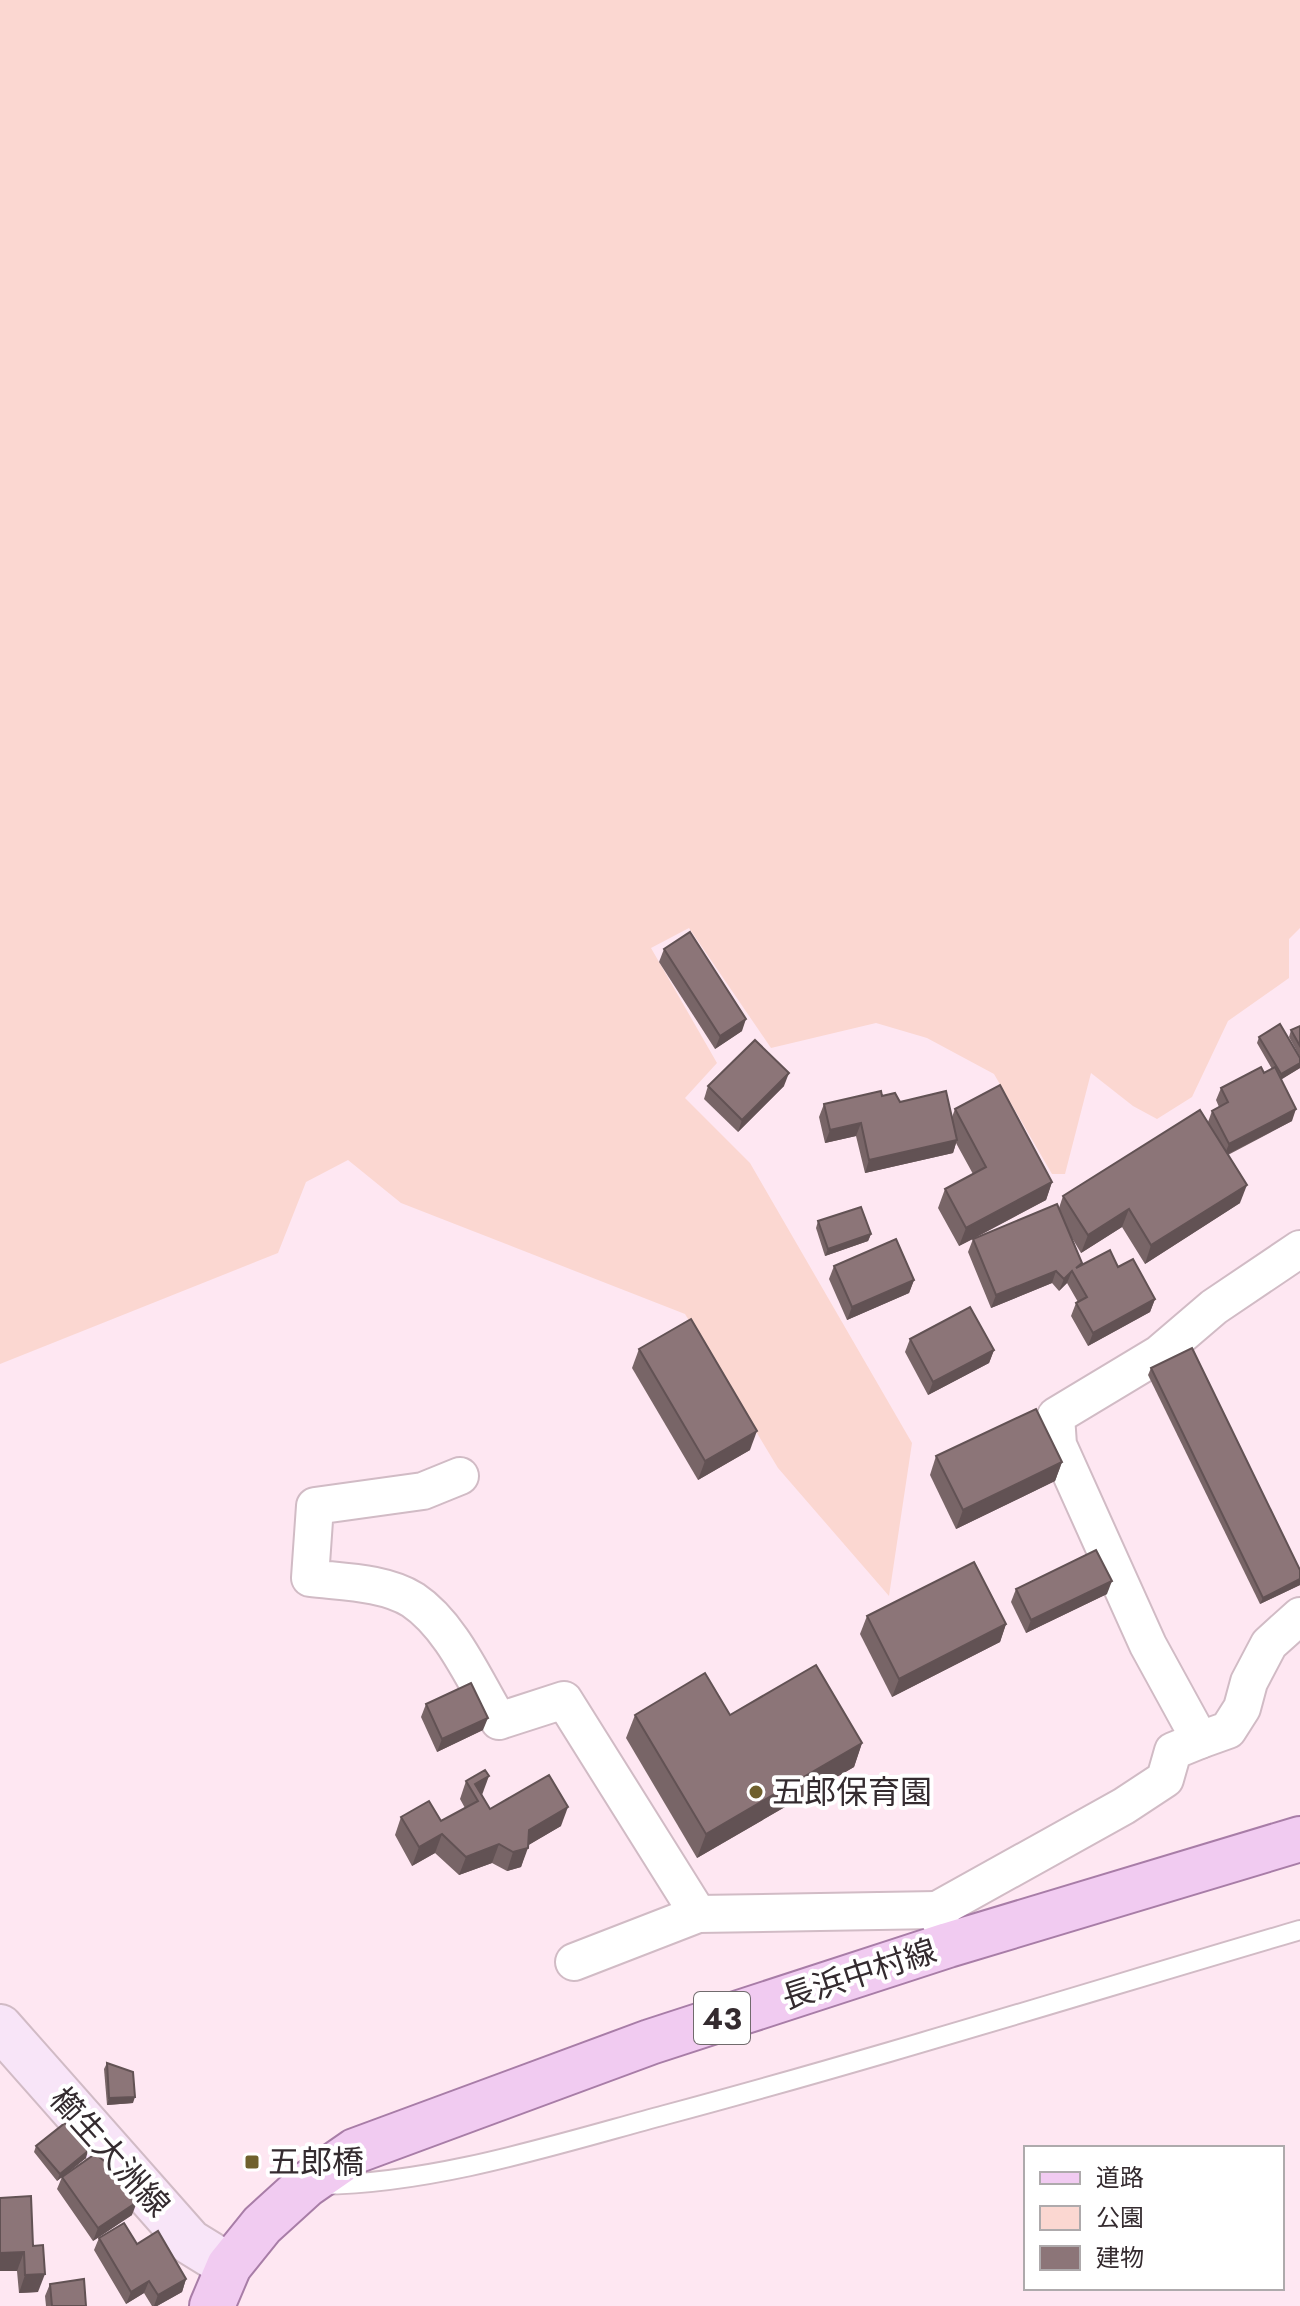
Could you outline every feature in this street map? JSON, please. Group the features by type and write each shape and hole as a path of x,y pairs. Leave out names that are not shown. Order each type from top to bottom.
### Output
{"main road":[{"name":"長浜中村線","path":"212,2306 229,2266 262,2225 306,2185 355,2151 650,2042 942,1927 1300,1839"},
{"name":"櫛生大洲線","path":"0,2027 190,2242 229,2266"}],"street":[{"path":"1200,1740 1148,1645 1058,1445 1056,1416 1159,1354 1214,1307 1300,1249"},
{"path":"460,1476 423,1491 315,1506 310,1578 378,1587 413,1600 445,1631 499,1721 564,1700 698,1914"},
{"path":"574,1962 698,1914 942,1927 1165,1779 1173,1751 1228,1730 1242,1708 1249,1682 1269,1644 1300,1616"}],"lane":[{"path":"306,2185 372,2184 532,2151 716,2101 1300,1930"}],"green space":[{"path":"0,0 1300,0 1300,928 1289,939 1289,978 1228,1021 1192,1097 1157,1119 1133,1106 1091,1073 1065,1174 1052,1174 994,1074 927,1038 876,1023 771,1048 689,928 651,948 717,1063 685,1098 750,1163 912,1443 889,1596 778,1468 685,1314 401,1203 348,1160 306,1182 278,1253 0,1364"}],"building":[{"path":"690,932 746,1019 720,1036 664,949"},
{"path":"1280,1024 1300,1058 1300,1063 1281,1074 1259,1037"},
{"path":"1300,1026 1300,1046 1291,1030"},
{"path":"755,1040 789,1073 742,1120 708,1086"},
{"path":"1261,1067 1264,1073 1275,1067 1296,1109 1229,1144 1212,1111 1228,1102 1221,1088"},
{"path":"1000,1085 1052,1182 966,1228 945,1189 986,1167 955,1109"},
{"path":"881,1091 882,1096 895,1093 900,1102 946,1091 957,1140 869,1160 861,1123 830,1130 824,1104"},
{"path":"1200,1110 1247,1185 1151,1245 1129,1209 1088,1235 1063,1196"},
{"path":"1057,1204 1082,1263 1076,1268 1110,1250 1118,1267 1133,1259 1155,1299 1093,1333 1076,1303 1087,1297 1072,1271 1064,1279 1056,1271 996,1295 973,1239"},
{"path":"861,1207 871,1234 828,1249 818,1221"},
{"path":"896,1239 914,1280 852,1307 834,1266"},
{"path":"970,1307 994,1350 933,1382 910,1339"},
{"path":"691,1319 757,1431 705,1461 639,1349"},
{"path":"1192,1348 1300,1570 1300,1579 1263,1598 1151,1368"},
{"path":"1036,1409 1062,1462 963,1510 936,1456"},
{"path":"1096,1550 1112,1581 1031,1620 1016,1589"},
{"path":"974,1562 1006,1624 899,1679 867,1616"},
{"path":"816,1665 862,1743 706,1834 635,1715 705,1673 730,1715"},
{"path":"471,1683 488,1718 442,1739 426,1704"},
{"path":"485,1770 489,1776 475,1784 490,1809 549,1775 568,1807 529,1830 528,1848 513,1852 499,1844 466,1857 442,1834 419,1847 401,1817 429,1801 441,1821 478,1801 466,1781"},
{"path":"107,2063 133,2072 135,2097 109,2098"},
{"path":"65,2123 88,2151 60,2174 36,2146"},
{"path":"95,2154 111,2166 137,2202 98,2228 62,2177"},
{"path":"31,2196 33,2246 43,2245 45,2274 25,2275 24,2252 0,2253 0,2198"},
{"path":"124,2223 137,2244 158,2231 186,2279 158,2295 149,2281 131,2292 99,2238"},
{"path":"84,2279 86,2306 52,2306 50,2284"}],"place":[{"name":"五郎保育園","path":"756,1792"},
{"name":"五郎橋","path":"252,2162"}]}
